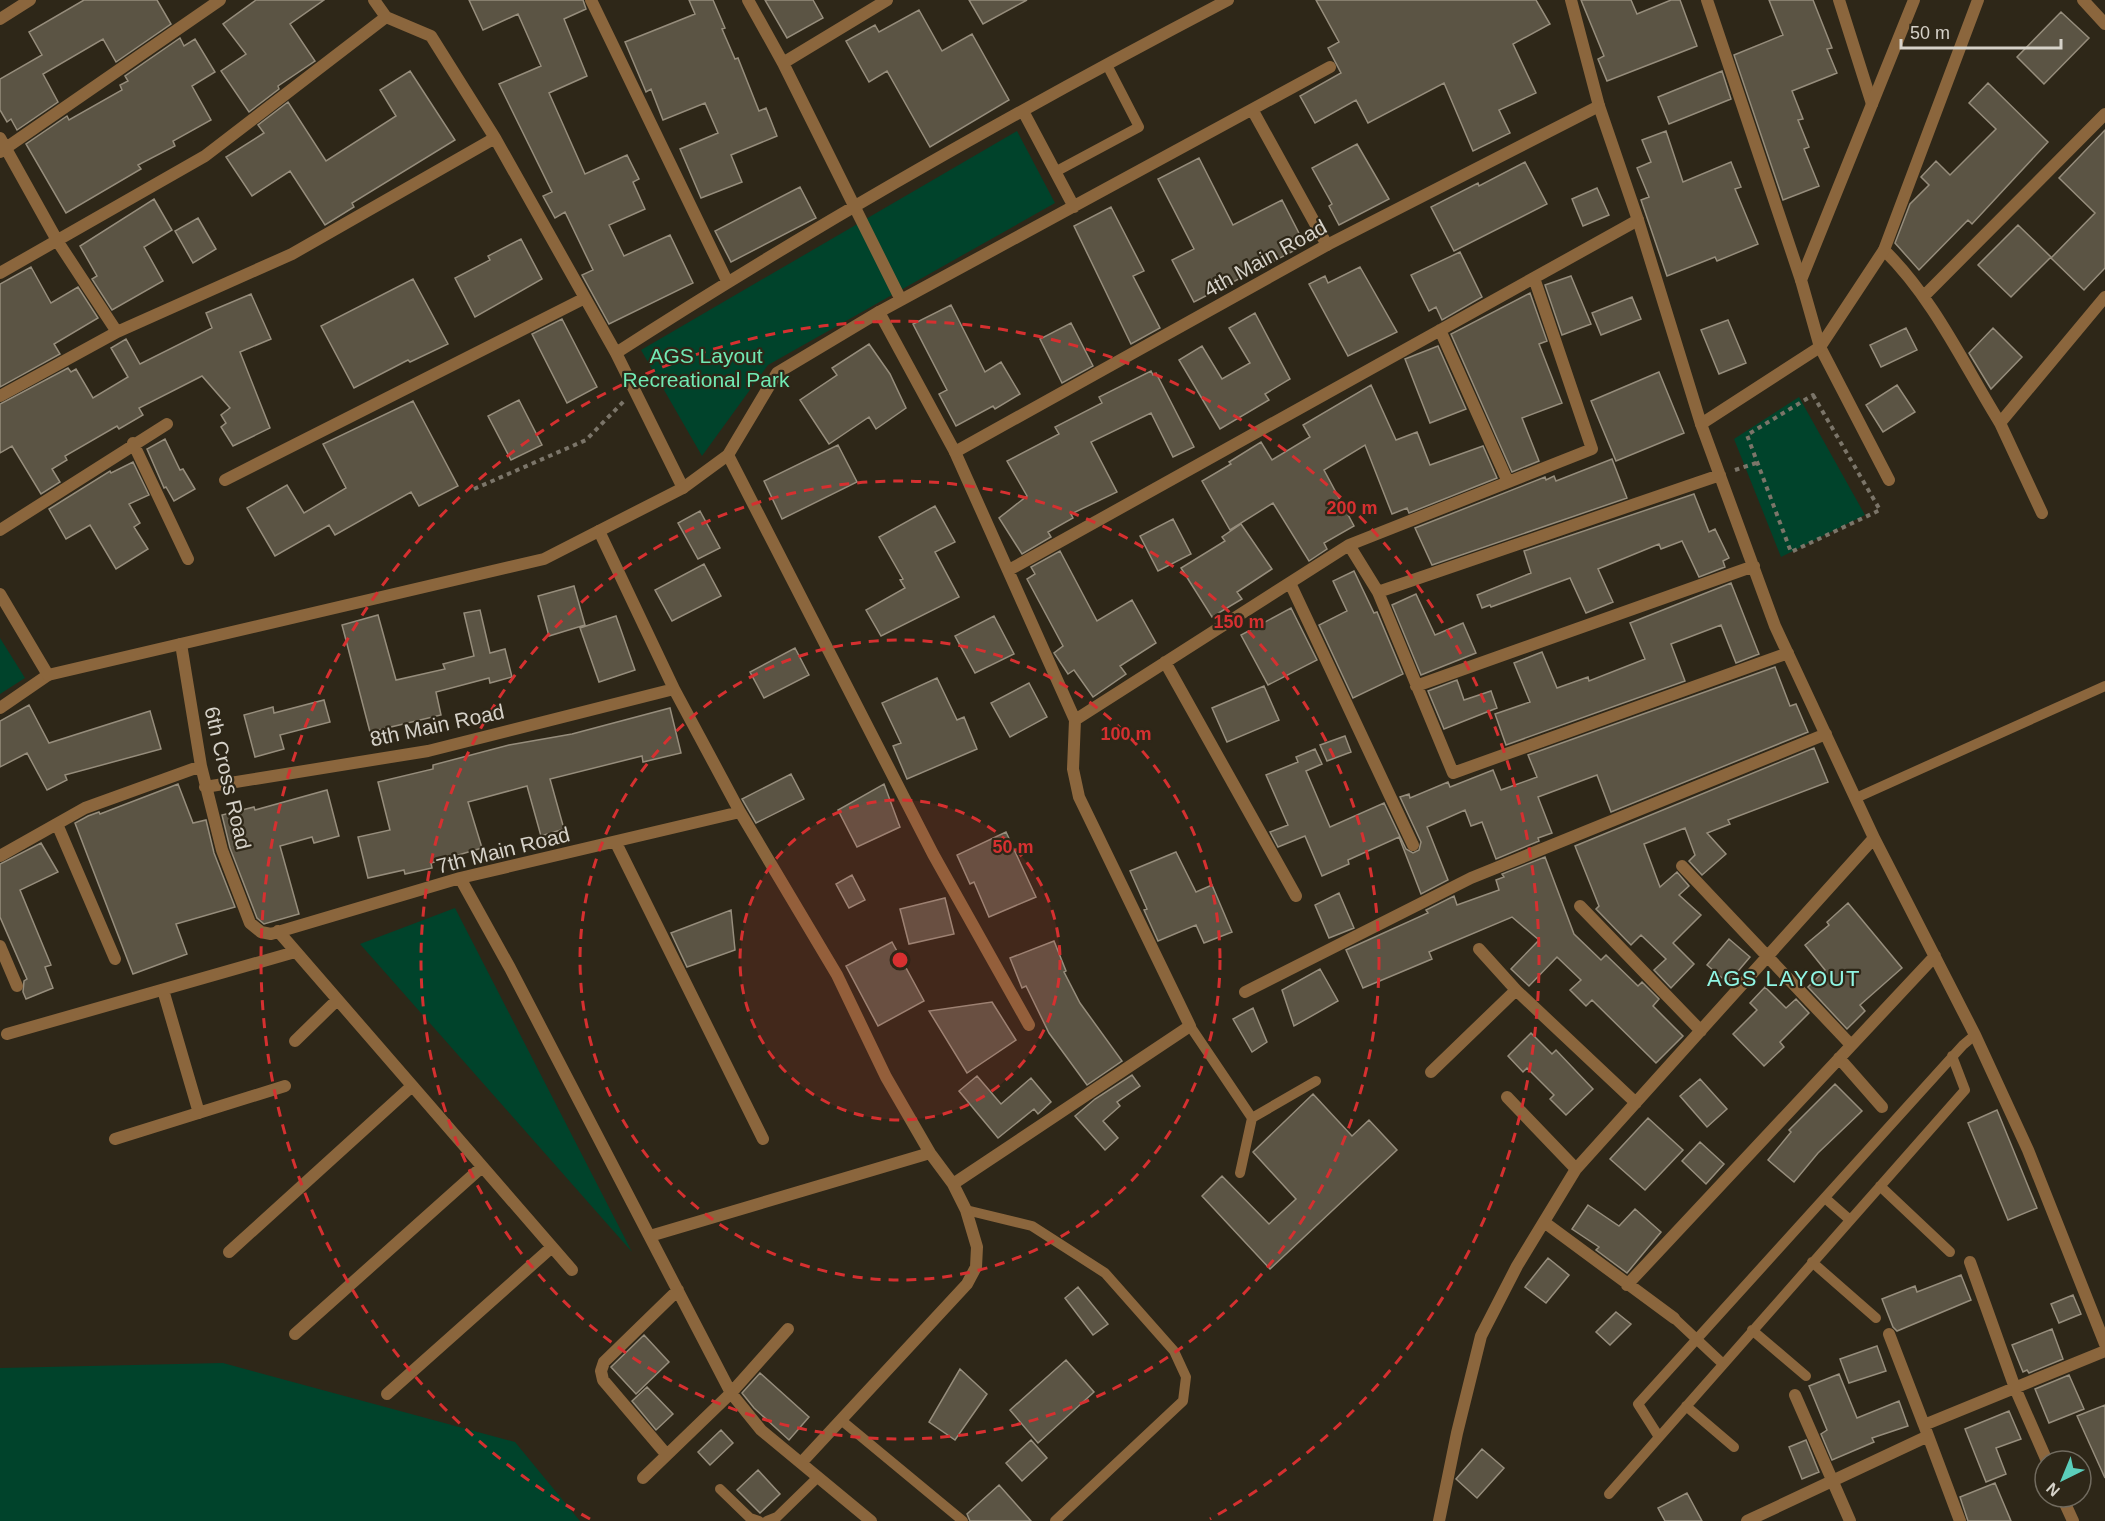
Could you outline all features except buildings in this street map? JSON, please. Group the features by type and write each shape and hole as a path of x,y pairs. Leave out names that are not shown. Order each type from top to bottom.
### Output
{"street":[{"path":"0,19 30,0"},
{"path":"117,332 58,242 2,146 220,0"},
{"path":"374,0 386,17 431,36 495,138 616,353 683,488"},
{"path":"591,0 727,281"},
{"path":"748,0 783,63 853,208 901,300"},
{"path":"783,63 887,0"},
{"path":"616,353 727,281 853,208 1023,111 1228,0"},
{"path":"1571,0 1599,106 1638,220 1701,424 1788,653 1874,838 1975,1035 2028,1150 2105,1344"},
{"path":"1707,0 1801,280 1820,347 1889,480"},
{"path":"1839,0 1872,104"},
{"path":"1801,280 1914,0"},
{"path":"1701,424 1820,347 1884,250 1978,0"},
{"path":"2084,0 2105,24"},
{"path":"0,273 58,242 205,156 386,17"},
{"path":"0,708 48,675 544,559 683,488 728,455 777,373 879,312 1330,68"},
{"name":"4th Main Road","path":"955,452 1327,245 1599,106"},
{"path":"1023,111 1074,207"},
{"path":"1253,111 1327,245"},
{"path":"1924,296 2105,114"},
{"path":"0,396 117,332 292,254 495,138"},
{"path":"1009,570 1638,220"},
{"path":"1884,250 1905,271 1924,296 2000,423 2042,513"},
{"path":"1074,720 1349,545 1592,449 1534,278"},
{"path":"2000,423 2105,297"},
{"path":"225,480 585,298"},
{"path":"879,312 955,452 1009,570 1074,720 1072,769 1079,797 1190,1026 953,1184"},
{"path":"1440,330 1508,482"},
{"path":"0,530 133,443 167,424"},
{"path":"133,443 188,558"},
{"path":"728,455 933,854 1029,1025"},
{"path":"1378,592 1720,475"},
{"path":"599,531 674,689 740,812 837,975 886,1077 930,1153 953,1184 966,1210 977,1247 976,1267 967,1284 801,1463"},
{"path":"1349,545 1378,592 1453,773 1788,653"},
{"path":"1416,686 1754,566"},
{"path":"1290,583 1413,845"},
{"path":"1,598 48,675"},
{"name":"6th Cross Road","path":"180,644 205,787 222,850 250,924 261,932 278,932"},
{"path":"1165,662 1296,896"},
{"name":"8th Main Road","path":"205,787 428,751 674,689"},
{"path":"1245,992 1471,878 1826,734"},
{"path":"0,856 85,808 201,766"},
{"name":"7th Main Road","path":"278,932 460,879 740,812"},
{"path":"57,824 116,959"},
{"path":"1439,1521 1457,1433 1481,1336 1517,1266 1576,1169 1874,838"},
{"path":"616,843 763,1139"},
{"path":"1682,866 1851,1046"},
{"path":"460,879 510,968 731,1393 761,1430 871,1521"},
{"path":"1581,906 1701,1031"},
{"path":"278,932 572,1270"},
{"path":"0,946 16,986"},
{"path":"1479,949 1516,990 1636,1103"},
{"path":"7,1034 295,952"},
{"path":"1627,1285 1935,956"},
{"path":"163,990 199,1113"},
{"path":"1431,1072 1516,990"},
{"path":"295,1041 337,1000"},
{"path":"1839,1058 1882,1107"},
{"path":"115,1139 285,1086"},
{"path":"229,1252 412,1086"},
{"path":"1507,1097 1576,1169"},
{"path":"650,1236 930,1153"},
{"path":"295,1334 482,1167"},
{"path":"1544,1222 1674,1318"},
{"path":"387,1394 552,1247"},
{"path":"1970,1263 2015,1388 2042,1449"},
{"path":"666,1454 603,1380 601,1371 604,1362 678,1290"},
{"path":"643,1478 731,1393 788,1329"},
{"path":"1889,1334 1960,1521"},
{"path":"1747,1521 1832,1481 1925,1431 2015,1388 2105,1351"},
{"path":"1795,1395 1850,1521"}],"lane":[{"path":"1055,172 1140,127 1107,65"},
{"path":"1856,798 2105,686"},
{"path":"1190,1026 1252,1118 1240,1173"},
{"path":"1659,1437 1638,1404 1952,1056 1975,1035"},
{"path":"1609,1494 1965,1090 1952,1056"},
{"path":"1252,1118 1316,1081"},
{"path":"1880,1186 1950,1252"},
{"path":"1825,1198 1850,1220"},
{"path":"966,1210 1032,1226 1105,1273 1174,1351 1186,1377 1183,1401 1055,1521"},
{"path":"1812,1262 1876,1318"},
{"path":"1674,1318 1723,1364"},
{"path":"1752,1330 1806,1376"},
{"path":"1686,1406 1734,1447"},
{"path":"841,1420 963,1521"},
{"path":"767,1521 777,1517 818,1477"},
{"path":"720,1489 750,1518 759,1521"}],"path":[{"path":"474,489 586,440 635,390"},
{"path":"1813,395 1880,510 1791,552 1756,463 1747,435 1813,395"},
{"path":"1720,475 1756,463"}],"green space":[{"name":"AGS Layout Recreational Park","path":"1017,131 1055,203 768,365 702,456 641,350"},
{"path":"1799,397 1865,515 1781,557 1734,439"},
{"path":"0,638 25,678 0,694"},
{"path":"455,908 632,1252 360,944"},
{"path":"223,1363 515,1442 580,1521 0,1521 0,1368"}],"district":[{"name":"AGS LAYOUT","path":"1784,978"}]}
